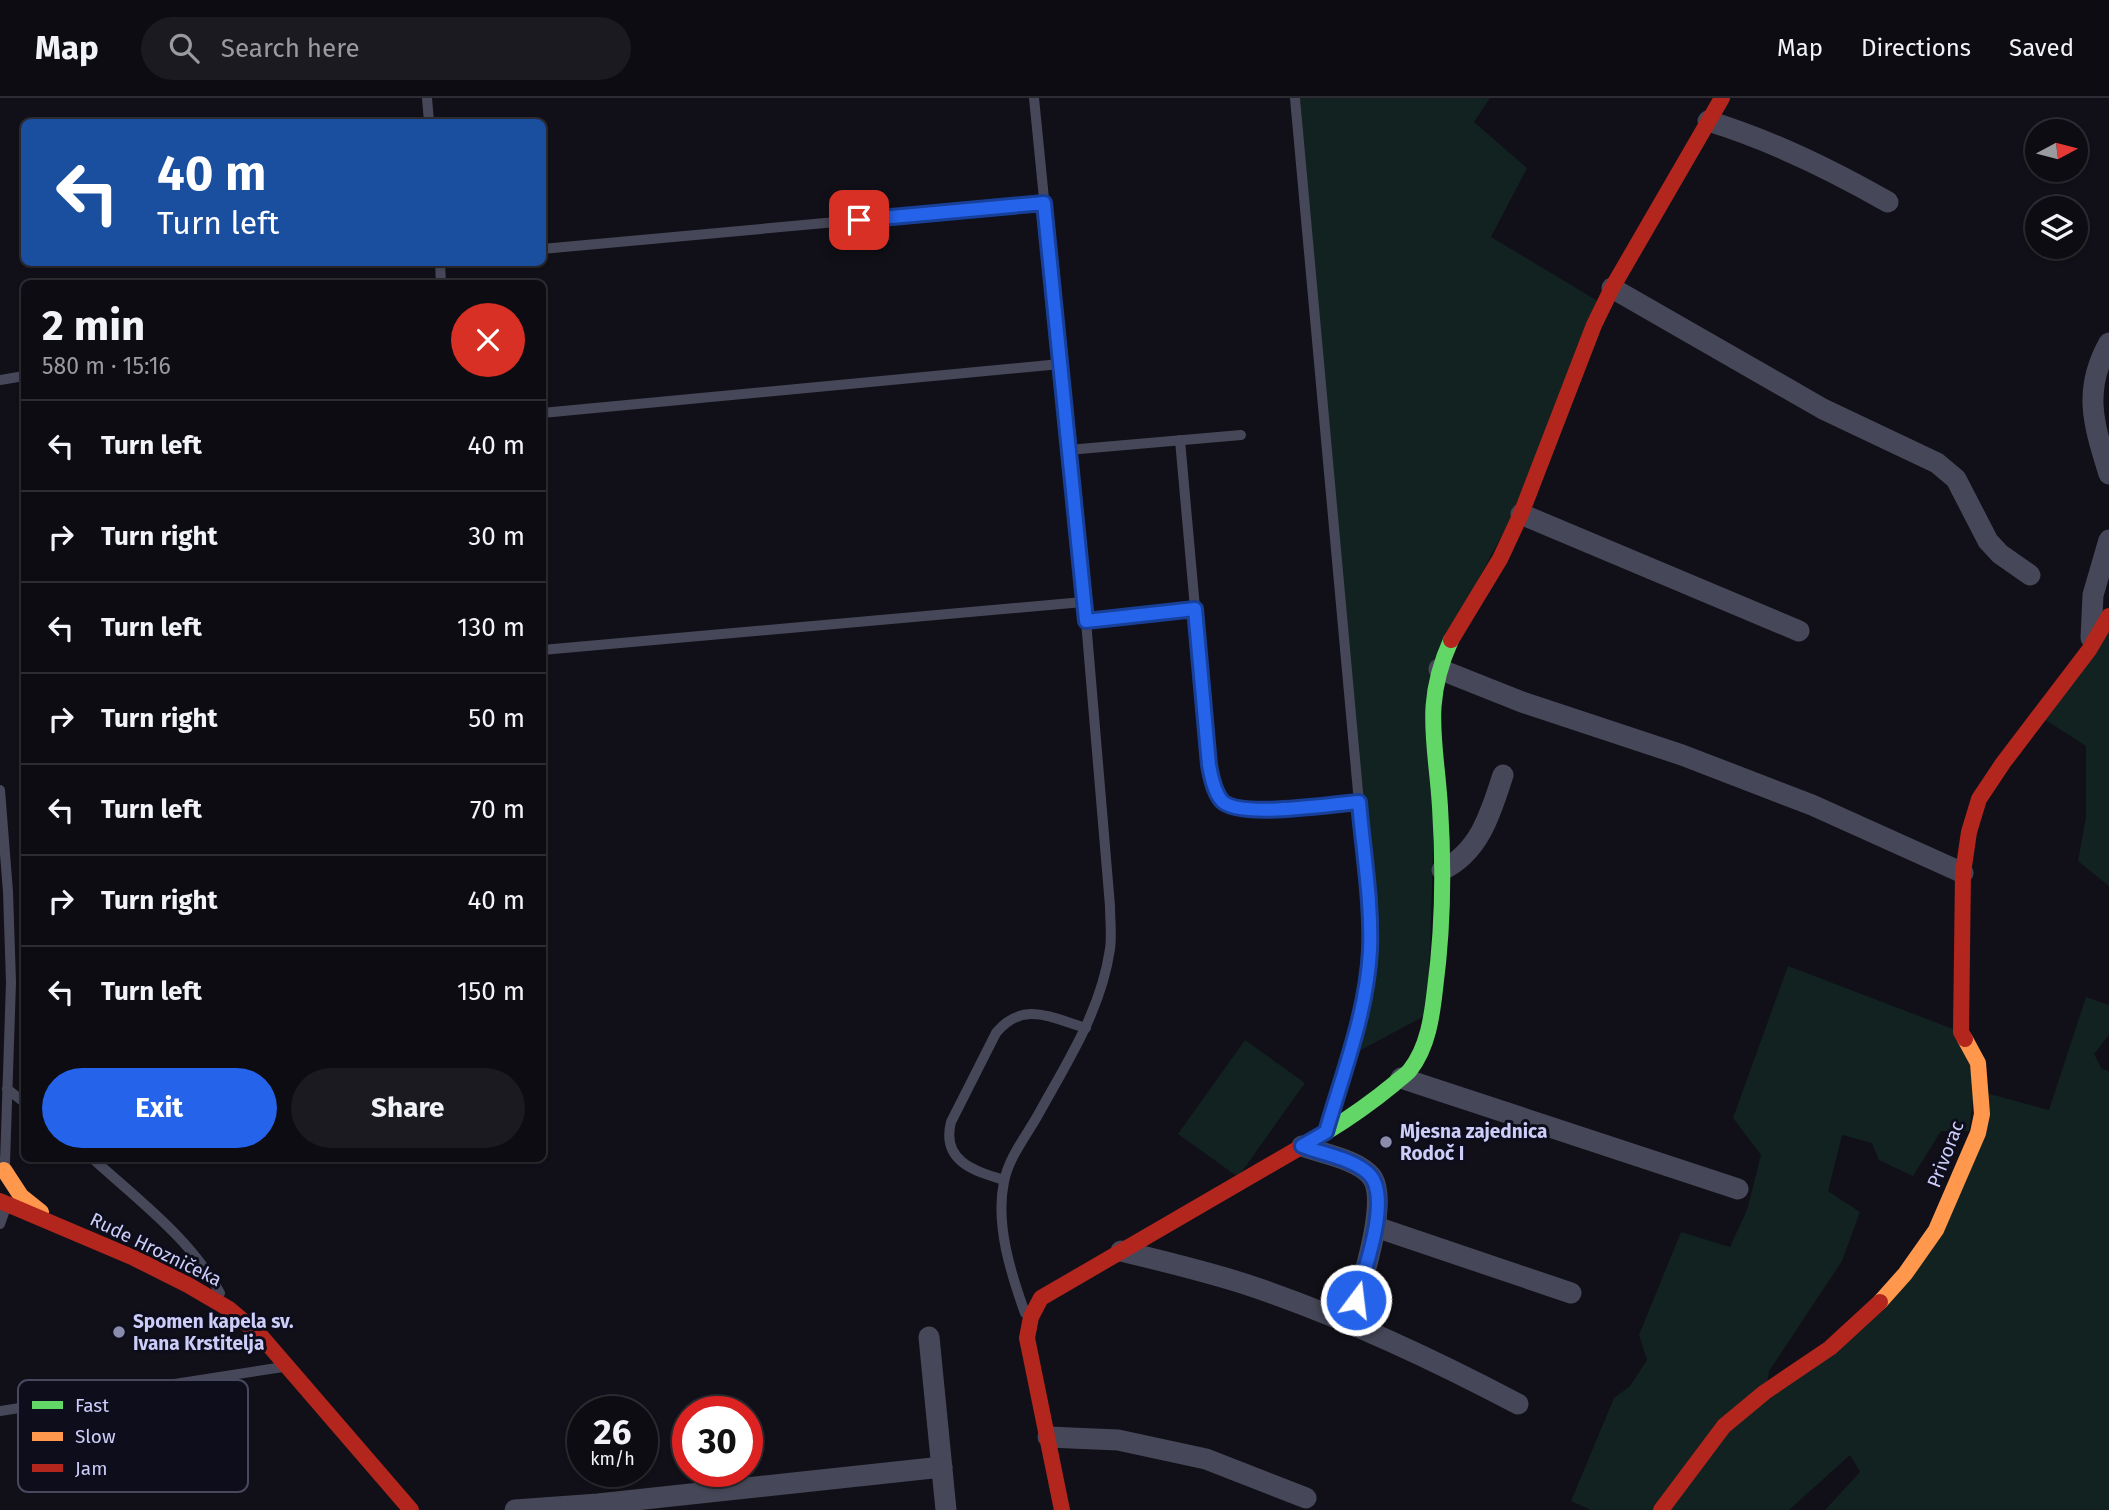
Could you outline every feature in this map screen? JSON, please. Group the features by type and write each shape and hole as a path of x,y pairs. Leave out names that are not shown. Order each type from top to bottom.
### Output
{"street":[{"path":"1062,1510 1027,1338 1028,1323 1041,1298 1365,1109 1410,1070 1424,1045 1432,1016 1439,959 1442,870 1440,806 1432,733 1433,694 1439,669 1450,641 1500,559 1521,514 1594,325 1612,288 1722,98"},
{"path":"1708,121 1774,144 1838,174 1888,202"},
{"path":"1612,288 1823,409 1937,463 1956,479 1988,541 2000,554 2030,575"},
{"path":"2109,343 2093,380 2093,405 2099,441 2109,474"},
{"path":"1521,514 1799,631"},
{"path":"2089,650 2094,611 2093,595 2109,540"},
{"name":"Privorac","path":"1661,1510 1724,1426 1765,1392 1830,1348 1877,1305 1905,1274 1936,1230 1978,1133 1982,1114 1978,1063 1961,1032 1963,873 1969,832 1979,799 2003,762 2089,650 2109,616"},
{"path":"1439,669 1522,702 1682,755 1786,795 1963,873"},
{"path":"1442,870 1460,862 1475,841 1490,816 1503,775"},
{"path":"1401,1078 1738,1189"},
{"path":"1302,1146 1357,1165 1376,1183 1379,1196 1376,1227 1350,1324"},
{"path":"2,1167 13,1186 30,1205 62,1228"},
{"name":"Rude Hrozničeka","path":"4,1203 134,1258 229,1309 260,1335 411,1510"},
{"path":"1376,1227 1571,1293"},
{"path":"1121,1251 1247,1285 1350,1324 1457,1372 1518,1404"},
{"path":"929,1337 946,1510"},
{"path":"1048,1437 1118,1440 1206,1459 1306,1498"},
{"path":"515,1510 612,1506 942,1467"}],"lane":[{"path":"427,98 429,119"},
{"path":"1028,1323 1017,1292 1002,1220 1004,1180 1086,1028 1103,982 1110,947 1110,906 1086,621 1034,98"},
{"path":"1294,98 1369,913 1370,951 1366,983 1326,1132"},
{"path":"546,249 1044,203"},
{"path":"546,413 1060,364"},
{"path":"0,380 21,376"},
{"path":"1068,450 1241,435"},
{"path":"1180,440 1209,765 1213,784 1222,801 1236,809 1254,811 1359,802"},
{"path":"546,650 1083,602"},
{"path":"1086,621 1195,609"},
{"path":"0,790 8,892 11,982 2,1167"},
{"path":"11,982 21,982"},
{"path":"1004,1180 974,1171 956,1156 950,1146 948,1133 996,1033 1006,1021 1027,1013 1086,1028"},
{"path":"7,1089 21,1100"},
{"path":"96,1162 169,1229 209,1272 229,1309"},
{"path":"0,1224 4,1203"},
{"path":"194,1380 285,1366"},
{"path":"0,1410 18,1407"}],"shaded area":[{"path":"1300,98 1490,98 1474,122 1527,168 1491,237 1601,303 1512,516 1439,654 1428,1014 1359,1051 1371,991 1373,932"},
{"path":"2109,622 2109,886 2078,861 2086,817 2086,746 2044,719"},
{"path":"1788,966 1961,1032 1978,1063 1969,1131 1941,1131 1913,1176 1879,1160 1872,1143 1842,1135 1828,1191 1860,1212 1842,1261 1769,1371 1766,1391 1830,1348 1877,1305 1905,1274 1936,1230 1978,1133 1982,1114 1979,1091 2049,1110 2086,997 2109,1005 2109,1035 2094,1054 2102,1069 2109,1071 2109,1510 1825,1510 1860,1472 1850,1455 1789,1510 1591,1510 1571,1501 1614,1398 1630,1386 1647,1360 1639,1335 1681,1232 1730,1247 1747,1210 1761,1155 1733,1118"},
{"path":"1245,1040 1305,1083 1238,1177 1178,1134"}],"traffic: fast":[{"path":"1325,1133 1369,1104 1408,1072 1421,1051 1428,1031 1438,966 1442,898 1434,704 1436,684 1451,640"}],"traffic: slow":[{"path":"1880,1302 1905,1274 1936,1230 1978,1133 1982,1114 1978,1063 1965,1039"},
{"path":"4,1170 21,1196 41,1212"}],"traffic: jam":[{"path":"1451,640 1500,559 1521,514 1594,325 1612,288 1722,98"},
{"path":"1965,1039 1961,1032 1963,873 1969,832 1979,799 2089,650 2109,616"},
{"path":"1062,1510 1027,1338 1031,1317 1041,1298 1325,1133"},
{"path":"0,1201 134,1258 229,1309 260,1335 411,1510"},
{"path":"1661,1510 1724,1426 1765,1392 1830,1348 1880,1302"}],"place":[{"name":"Mjesna zajednica Rodoč I","path":"1386,1142"},
{"name":"Spomen kapela sv. Ivana Krstitelja","path":"119,1332"}],"route":[{"path":"859,220 1044,203 1086,621 1195,609 1209,765 1213,784 1222,801 1236,809 1254,811 1359,802 1369,913 1370,951 1366,983 1326,1132 1302,1146 1357,1165 1376,1183 1379,1196 1376,1227 1356,1300"}]}
